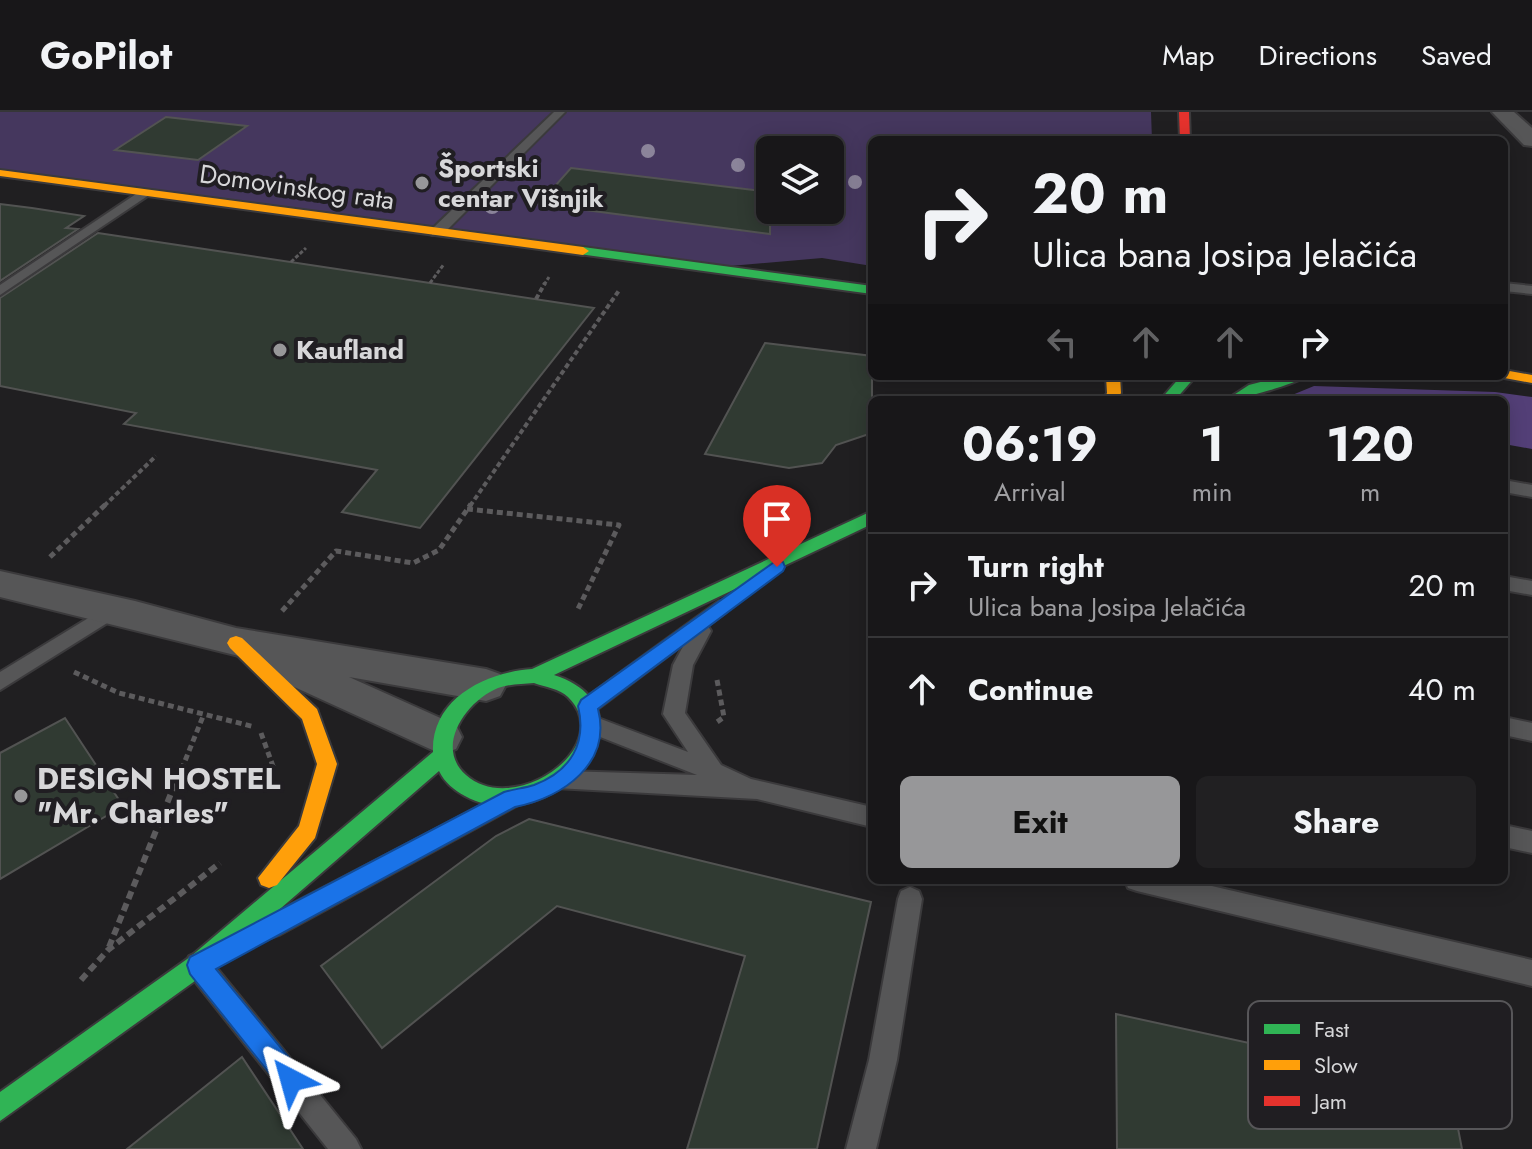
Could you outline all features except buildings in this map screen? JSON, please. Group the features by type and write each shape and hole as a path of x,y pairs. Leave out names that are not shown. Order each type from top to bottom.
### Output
{"street":[{"path":"1184,112 1185,136"},
{"path":"1502,112 1532,140"},
{"name":"Domovinskog rata","path":"0,173 868,289"},
{"path":"1508,375 1532,379"},
{"path":"1171,396 1185,380"},
{"path":"1240,396 1254,388 1284,380"},
{"path":"534,676 868,519"},
{"path":"590,716 711,615 799,550"},
{"path":"9,586 236,643 486,685"},
{"path":"0,1108 198,965 441,747 450,716 465,699 486,685 510,677 534,676 557,680 575,691 590,716 589,745 578,765 560,781 537,794 511,799 486,797 465,789 449,775 441,747 236,643"},
{"path":"198,965 308,831 327,764 310,715 236,643"},
{"path":"198,965 511,799"}],"lane":[{"path":"437,232 560,112"},
{"path":"0,291 146,193"},
{"path":"1508,287 1532,290"},
{"path":"1508,487 1532,491"},
{"path":"1508,584 1532,588"},
{"path":"0,682 113,610"},
{"path":"711,615 683,665 674,714 712,769"},
{"path":"590,716 757,789"},
{"path":"1508,727 1532,732"},
{"path":"560,781 654,782 757,789 868,816"},
{"path":"1508,837 1532,842"},
{"path":"1154,884 1532,973"},
{"path":"861,1149 883,1060 910,899"},
{"path":"198,965 346,1149"}],"path":[{"path":"291,262 307,246"},
{"path":"430,283 450,257"},
{"path":"536,299 552,273"},
{"path":"280,613 336,551 413,563 439,550 623,285"},
{"path":"9,586 156,456"},
{"path":"467,509 619,525 572,622"},
{"path":"41,656 119,693 259,728 278,780"},
{"path":"715,667 724,717"},
{"path":"108,950 204,714"}],"shaded area":[{"name":"Športski centar Višnjik","path":"0,112 1151,112 1152,136 868,136 868,265 822,258 707,268 0,173"},
{"path":"1314,386 1495,392 1532,397 1532,449 1508,445 1508,396 1290,396"}],"traffic: fast":[{"path":"583,251 868,289"},
{"path":"1171,396 1185,380"},
{"path":"1240,396 1254,388 1284,380"},
{"path":"534,676 868,519"},
{"path":"534,676 574,691 589,712 591,734 581,756 562,776 538,791 511,798 484,796 460,783 449,771 444,757 443,743 453,716 474,693 487,685 504,679 534,676"},
{"path":"0,1108 198,965 441,757"}],"traffic: slow":[{"path":"0,173 583,251"},
{"path":"1508,375 1532,379"},
{"path":"1112,396 1113,380"},
{"path":"588,706 719,608"},
{"path":"236,643 310,715 327,764 308,831 269,878"},
{"path":"271,927 511,799"}],"traffic: jam":[{"path":"1184,112 1185,136"}],"place":[{"name":"Športski centar Višnjik","path":"422,183"},
{"name":"Kaufland","path":"280,350"},
{"name":"DESIGN HOSTEL \"Mr. Charles\"","path":"21,796"}],"route":[{"path":"291,1080 198,965 511,799 537,794 560,781 578,765 589,745 593,725 588,706 777,567"}]}
